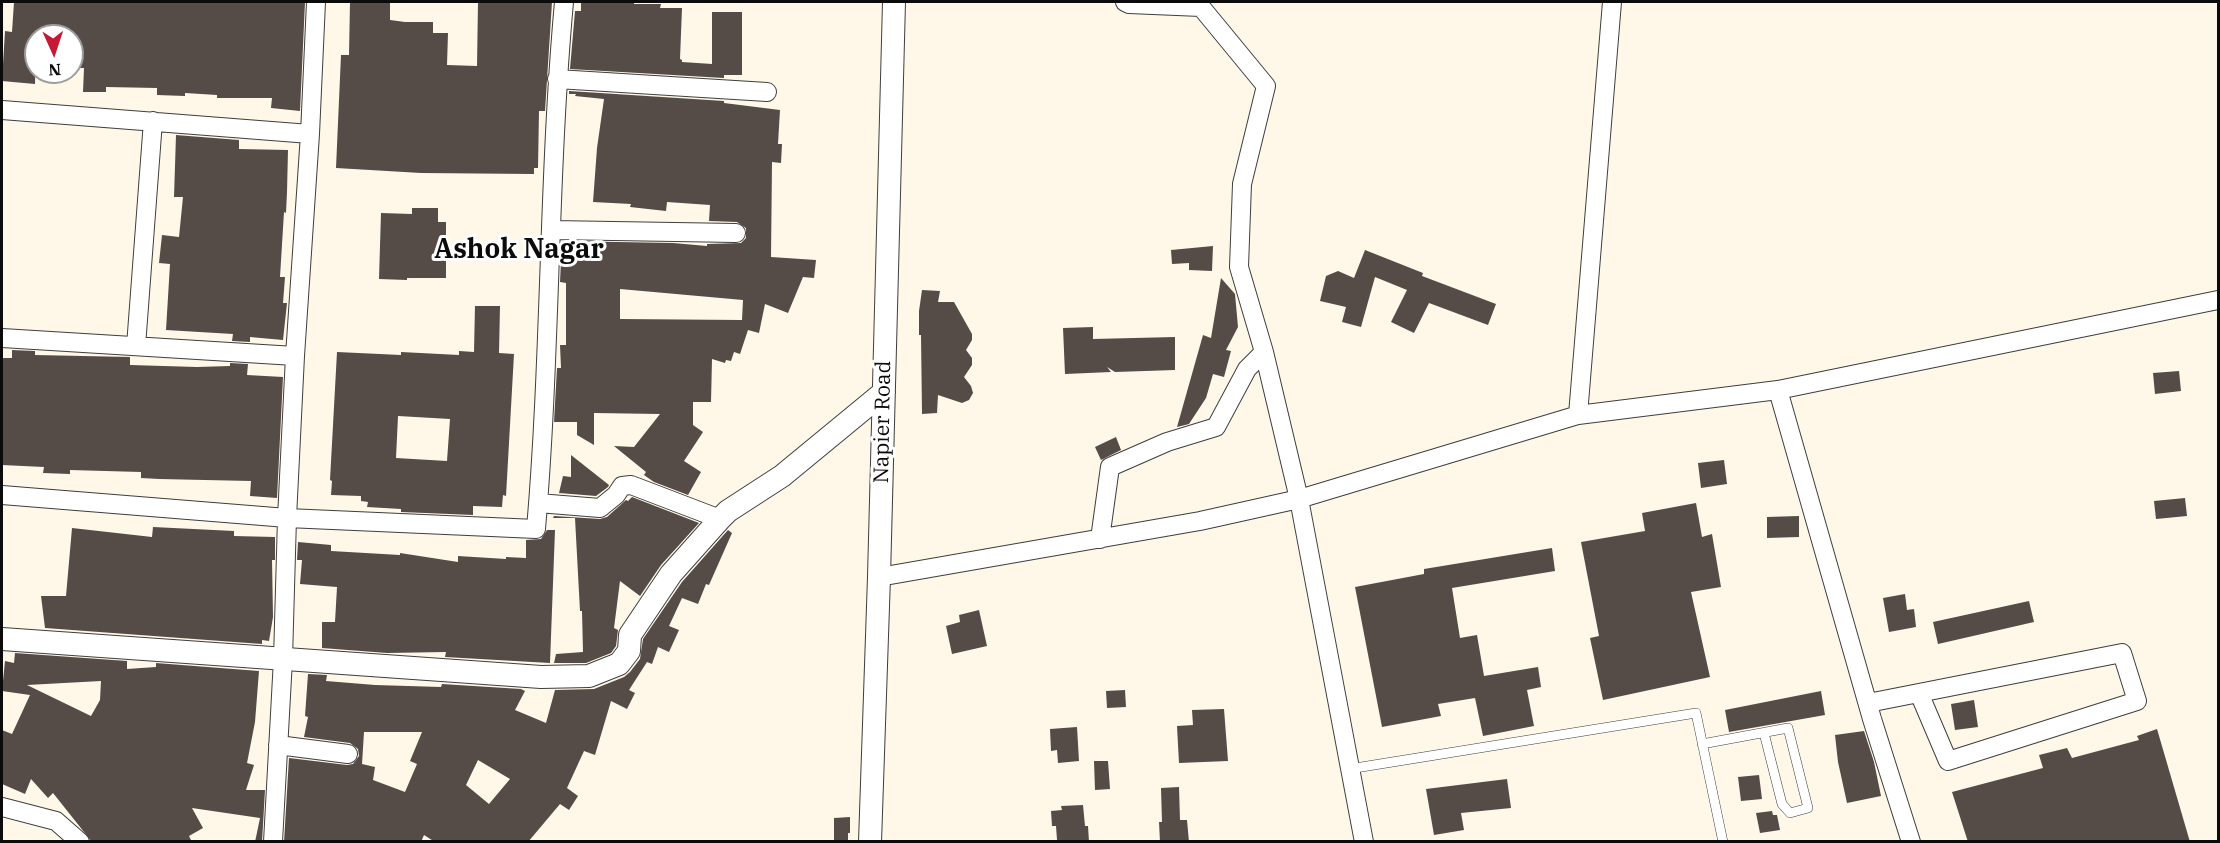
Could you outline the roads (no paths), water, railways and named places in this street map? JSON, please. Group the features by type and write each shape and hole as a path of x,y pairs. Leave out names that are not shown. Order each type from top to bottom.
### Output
{"street":[{"path":"273,842 295,356 310,134 316,2"},
{"path":"2,495 287,518 536,530 552,230 557,79 564,2"},
{"name":"Napier Road","path":"870,842 894,2"},
{"path":"1125,2 1160,7 1202,4 1266,86 1242,184 1239,267 1264,352 1299,499 1364,842"},
{"path":"1578,415 1612,2"},
{"path":"557,79 767,92"},
{"path":"2,110 310,134"},
{"path":"136,346 153,121"},
{"path":"552,230 736,233"},
{"path":"879,577 1200,521 1299,499 1578,415 1778,390 2218,300"},
{"path":"2,338 295,356"},
{"path":"1100,539 1110,467 1167,442 1216,427 1247,369 1264,352"},
{"path":"1778,390 1868,703 1911,842"},
{"path":"2,639 541,677 589,676 619,664 629,651 630,635 671,574 728,511 782,476 884,392"},
{"path":"538,503 600,508 616,495 622,486 631,485 720,519"},
{"path":"1868,703 2122,653 2137,701 1948,761 1919,693"},
{"path":"278,745 348,754"},
{"path":"2,807 56,821 80,842"}],"lane":[{"path":"1349,769 1696,713 1723,842"},
{"path":"1702,744 1788,728 1808,808 1790,813 1782,804 1764,733"}],"district":[{"name":"Ashok Nagar","path":"519,250"}]}
